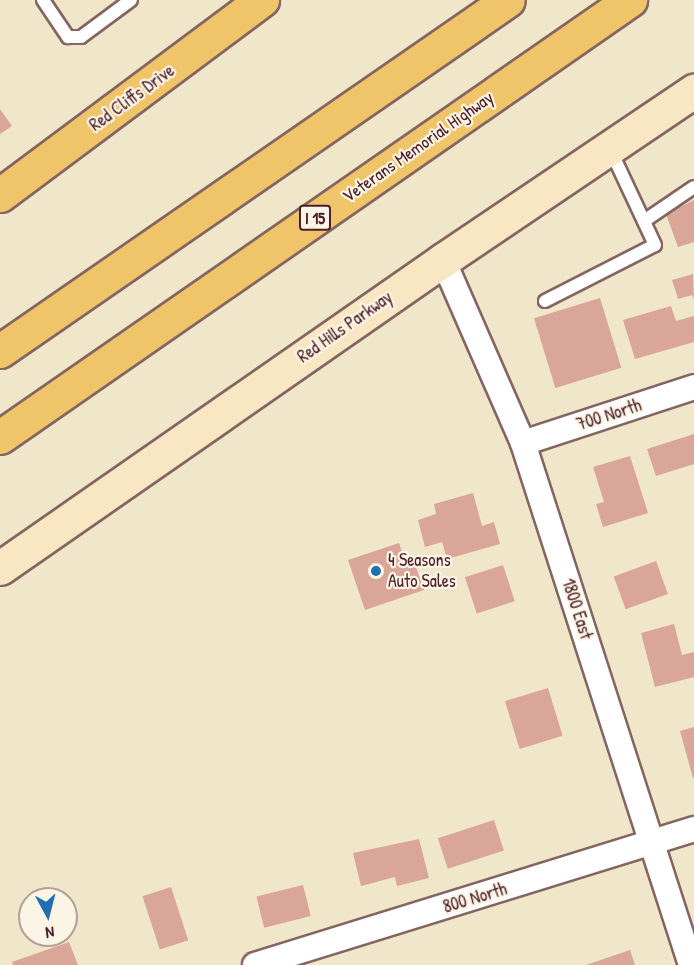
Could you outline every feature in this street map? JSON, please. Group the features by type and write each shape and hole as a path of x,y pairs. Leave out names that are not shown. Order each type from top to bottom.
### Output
{"main road":[{"name":"Red Cliffs Drive","path":"0,195 262,0"},
{"path":"0,351 508,0"},
{"name":"Veterans Memorial Highway","path":"0,437 630,0"},
{"name":"Red Hills Parkway","path":"0,568 443,260 694,91"}],"street":[{"name":"1800 East","path":"443,260 524,443 691,965"},
{"name":"700 North","path":"524,443 694,387"},
{"name":"800 North","path":"255,965 694,829"}],"lane":[{"path":"43,0 68,36 81,37 124,2"},
{"path":"544,301 655,245 610,148"},
{"path":"644,221 694,187"}],"building":[{"path":"0,109 12,126 0,134"},
{"path":"694,200 694,242 678,247 666,214"},
{"path":"693,274 694,299 692,295 678,299 672,280"},
{"path":"600,298 621,368 555,388 534,318"},
{"path":"671,306 676,321 694,316 694,342 635,359 623,320"},
{"path":"694,434 694,464 656,476 647,449"},
{"path":"630,456 648,513 603,527 596,504 604,502 593,467"},
{"path":"473,493 482,526 494,522 500,544 447,559 442,542 425,547 418,520 436,514 434,504"},
{"path":"399,543 407,566 415,564 424,590 365,610 348,560"},
{"path":"656,561 668,594 626,609 614,576"},
{"path":"503,565 515,601 477,614 465,577"},
{"path":"674,624 682,655 694,652 694,677 655,687 641,633"},
{"path":"548,688 563,736 520,749 505,701"},
{"path":"694,727 694,778 693,778 680,731"},
{"path":"494,820 504,850 448,869 438,838"},
{"path":"419,839 429,878 397,886 395,877 361,886 353,853"},
{"path":"303,885 311,916 264,928 256,897"},
{"path":"171,887 188,940 160,950 142,896"},
{"path":"55,947 71,947 78,965 13,965 12,962"},
{"path":"630,950 635,965 586,965"}],"place":[{"name":"4 Seasons Auto Sales","path":"376,571"}]}
